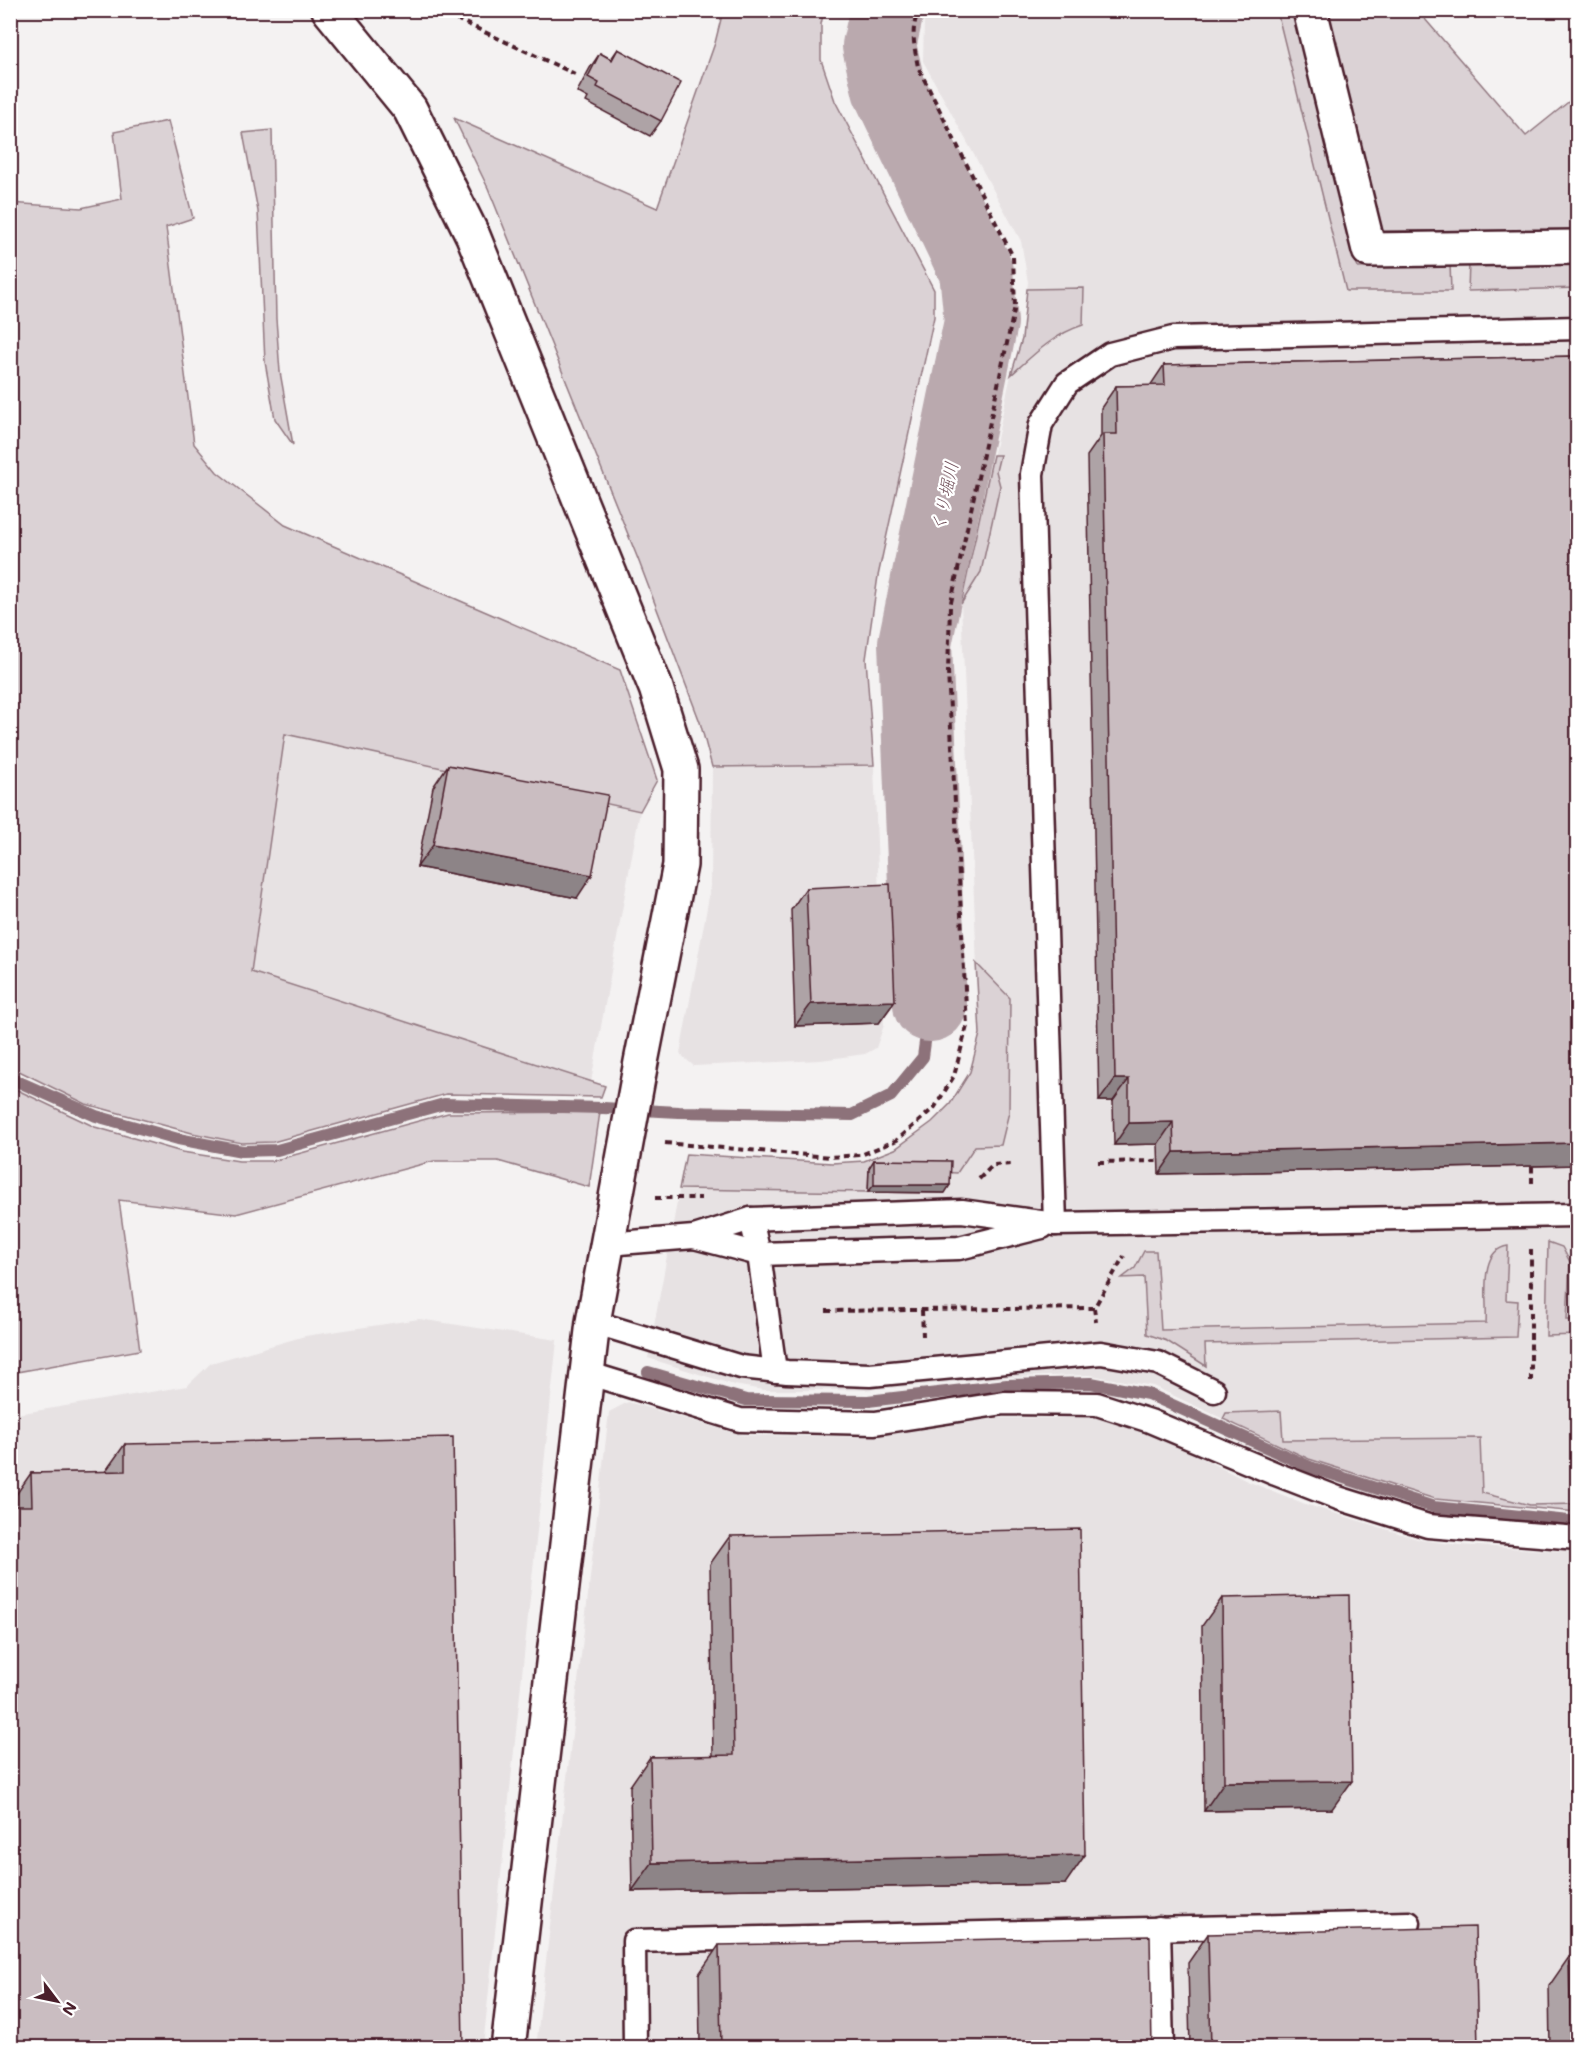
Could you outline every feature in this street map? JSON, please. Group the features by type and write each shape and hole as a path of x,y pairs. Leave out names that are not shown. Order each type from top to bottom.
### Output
{"street":[{"path":"329,10 410,109 473,236 656,688 681,769 680,865 640,1062 593,1322 508,2048"},
{"path":"1310,10 1369,250 1578,247"}],"lane":[{"path":"1055,1224 1032,474 1041,424 1067,383 1110,354 1173,338 1578,328"},
{"path":"607,1244 694,1237 751,1219 962,1211 1055,1224 1578,1215"},
{"path":"751,1219 759,1254 775,1371"},
{"path":"694,1237 759,1254 959,1248 1055,1224"},
{"path":"593,1322 741,1366 775,1371 870,1375 1101,1353 1158,1364 1214,1391"},
{"path":"587,1373 740,1420 875,1423 1004,1403 1097,1404 1150,1421 1338,1498 1428,1526 1578,1539"},
{"path":"635,2048 634,1941 1409,1923"},
{"path":"1159,1928 1162,2048"}],"path":[{"path":"437,10 576,74"},
{"path":"627,1140 830,1156 861,1155 897,1140 935,1107 954,1076 967,1026 948,672 950,607 1015,296 1013,257 918,67 913,41 916,15 920,10"},
{"path":"1098,1162 1158,1161"},
{"path":"1532,1166 1532,1187"},
{"path":"1531,1249 1531,1385"},
{"path":"826,1311 1094,1308 1124,1256"}],"shaded area":[{"path":"930,10 1298,11 1358,268 1577,261 1577,1512 1435,1499 1309,1459 1153,1386 1090,1375 1008,1377 865,1390 763,1390 734,1385 648,1358 686,1154 832,1163 864,1161 894,1149 932,1122 950,1104 970,1072 980,1034 961,604 1011,375 1022,339 1028,282 1021,241 923,61 924,19"},
{"path":"723,11 824,11 821,24 821,60 835,101 934,290 934,317 878,576 866,659 874,765 712,767 700,722 638,559 488,188 454,118 657,208 715,43"},
{"path":"1277,11 1298,11 1358,268 1450,264 1451,291 1346,291"},
{"path":"1321,11 1418,11 1526,136 1577,95 1577,230 1382,231"},
{"path":"168,121 193,218 166,227 194,444 217,472 285,525 620,670 657,780 640,811 285,734 251,972 605,1086 601,1097 446,1094 273,1142 242,1143 192,1133 86,1104 11,1067 10,203 81,208 122,199 114,132"},
{"path":"272,130 276,319 280,372 293,445 275,419 265,362 258,211 243,133"},
{"path":"1577,261 1577,288 1468,291 1469,263"},
{"path":"1084,288 1083,325 1053,340 1011,375 1022,339 1027,289"},
{"path":"993,455 1000,455 996,471 1000,486 981,572 961,604"},
{"path":"285,734 640,811 591,1082 251,972"},
{"path":"874,765 884,1025 876,1048 865,1054 821,1060 694,1066 680,1054 711,886 712,767"},
{"path":"976,963 1010,998 1009,1112 1001,1145 975,1146 957,1173 869,1168 868,1192 679,1189 686,1154 832,1163 864,1161 895,1149 932,1122 950,1104 970,1072 980,1034"},
{"path":"11,1087 95,1127 182,1152 239,1161 272,1161 448,1113 600,1112 589,1187 498,1161 434,1161 236,1214 119,1200 140,1350 11,1373"},
{"path":"1548,1242 1562,1247 1570,1262 1567,1320 1577,1320 1577,1335 1546,1336"},
{"path":"1508,1246 1506,1300 1518,1301 1516,1337 1205,1344 1206,1366 1167,1341 1147,1334 1144,1277 1122,1278 1135,1268 1144,1251 1156,1251 1161,1330 1486,1323 1488,1266 1498,1250"},
{"path":"419,1319 557,1340 483,2047 11,2048 11,1415 187,1386 211,1363 305,1336"},
{"path":"628,1402 742,1435 872,1437 998,1418 1099,1418 1148,1431 1247,1481 1308,1505 1421,1540 1460,1545 1577,1552 1577,2047 536,2048 609,1412"},
{"path":"1281,1411 1283,1440 1480,1438 1482,1493 1530,1505 1577,1504 1577,1512 1435,1499 1309,1459 1223,1419 1226,1413"}],"building":[{"path":"618,49 681,83 661,121 597,87 599,83 588,77 600,53 612,60"},
{"path":"1578,356 1578,1143 1174,1152 1173,1122 1129,1123 1129,1079 1115,1079 1103,434 1117,434 1116,386 1165,385 1164,365"},
{"path":"448,765 608,795 592,875 433,845"},
{"path":"890,884 895,1001 811,1004 806,888"},
{"path":"874,1160 951,1161 950,1185 874,1185"},
{"path":"453,1437 463,2048 10,2048 10,1506 32,1506 31,1473 125,1471 125,1444"},
{"path":"1080,1529 1085,1855 652,1863 650,1757 734,1755 730,1536"},
{"path":"1349,1595 1352,1781 1224,1782 1222,1598"},
{"path":"1475,1927 1478,2048 1211,2048 1208,1934"},
{"path":"1150,1936 1152,2048 721,2048 719,1945"},
{"path":"1569,1957 1578,1957 1578,2048 1571,2048"}],"waterway":[{"name":"くり堀川","path":"887,10 879,46 889,89 976,271 981,322 915,643 930,1005"},
{"path":"10,1078 96,1116 178,1139 242,1151 277,1150 444,1104 852,1115 891,1096 923,1057 930,1005"},
{"path":"648,1372 746,1400 868,1401 1007,1385 1091,1383 1148,1394 1310,1467 1434,1507 1578,1522"}]}
